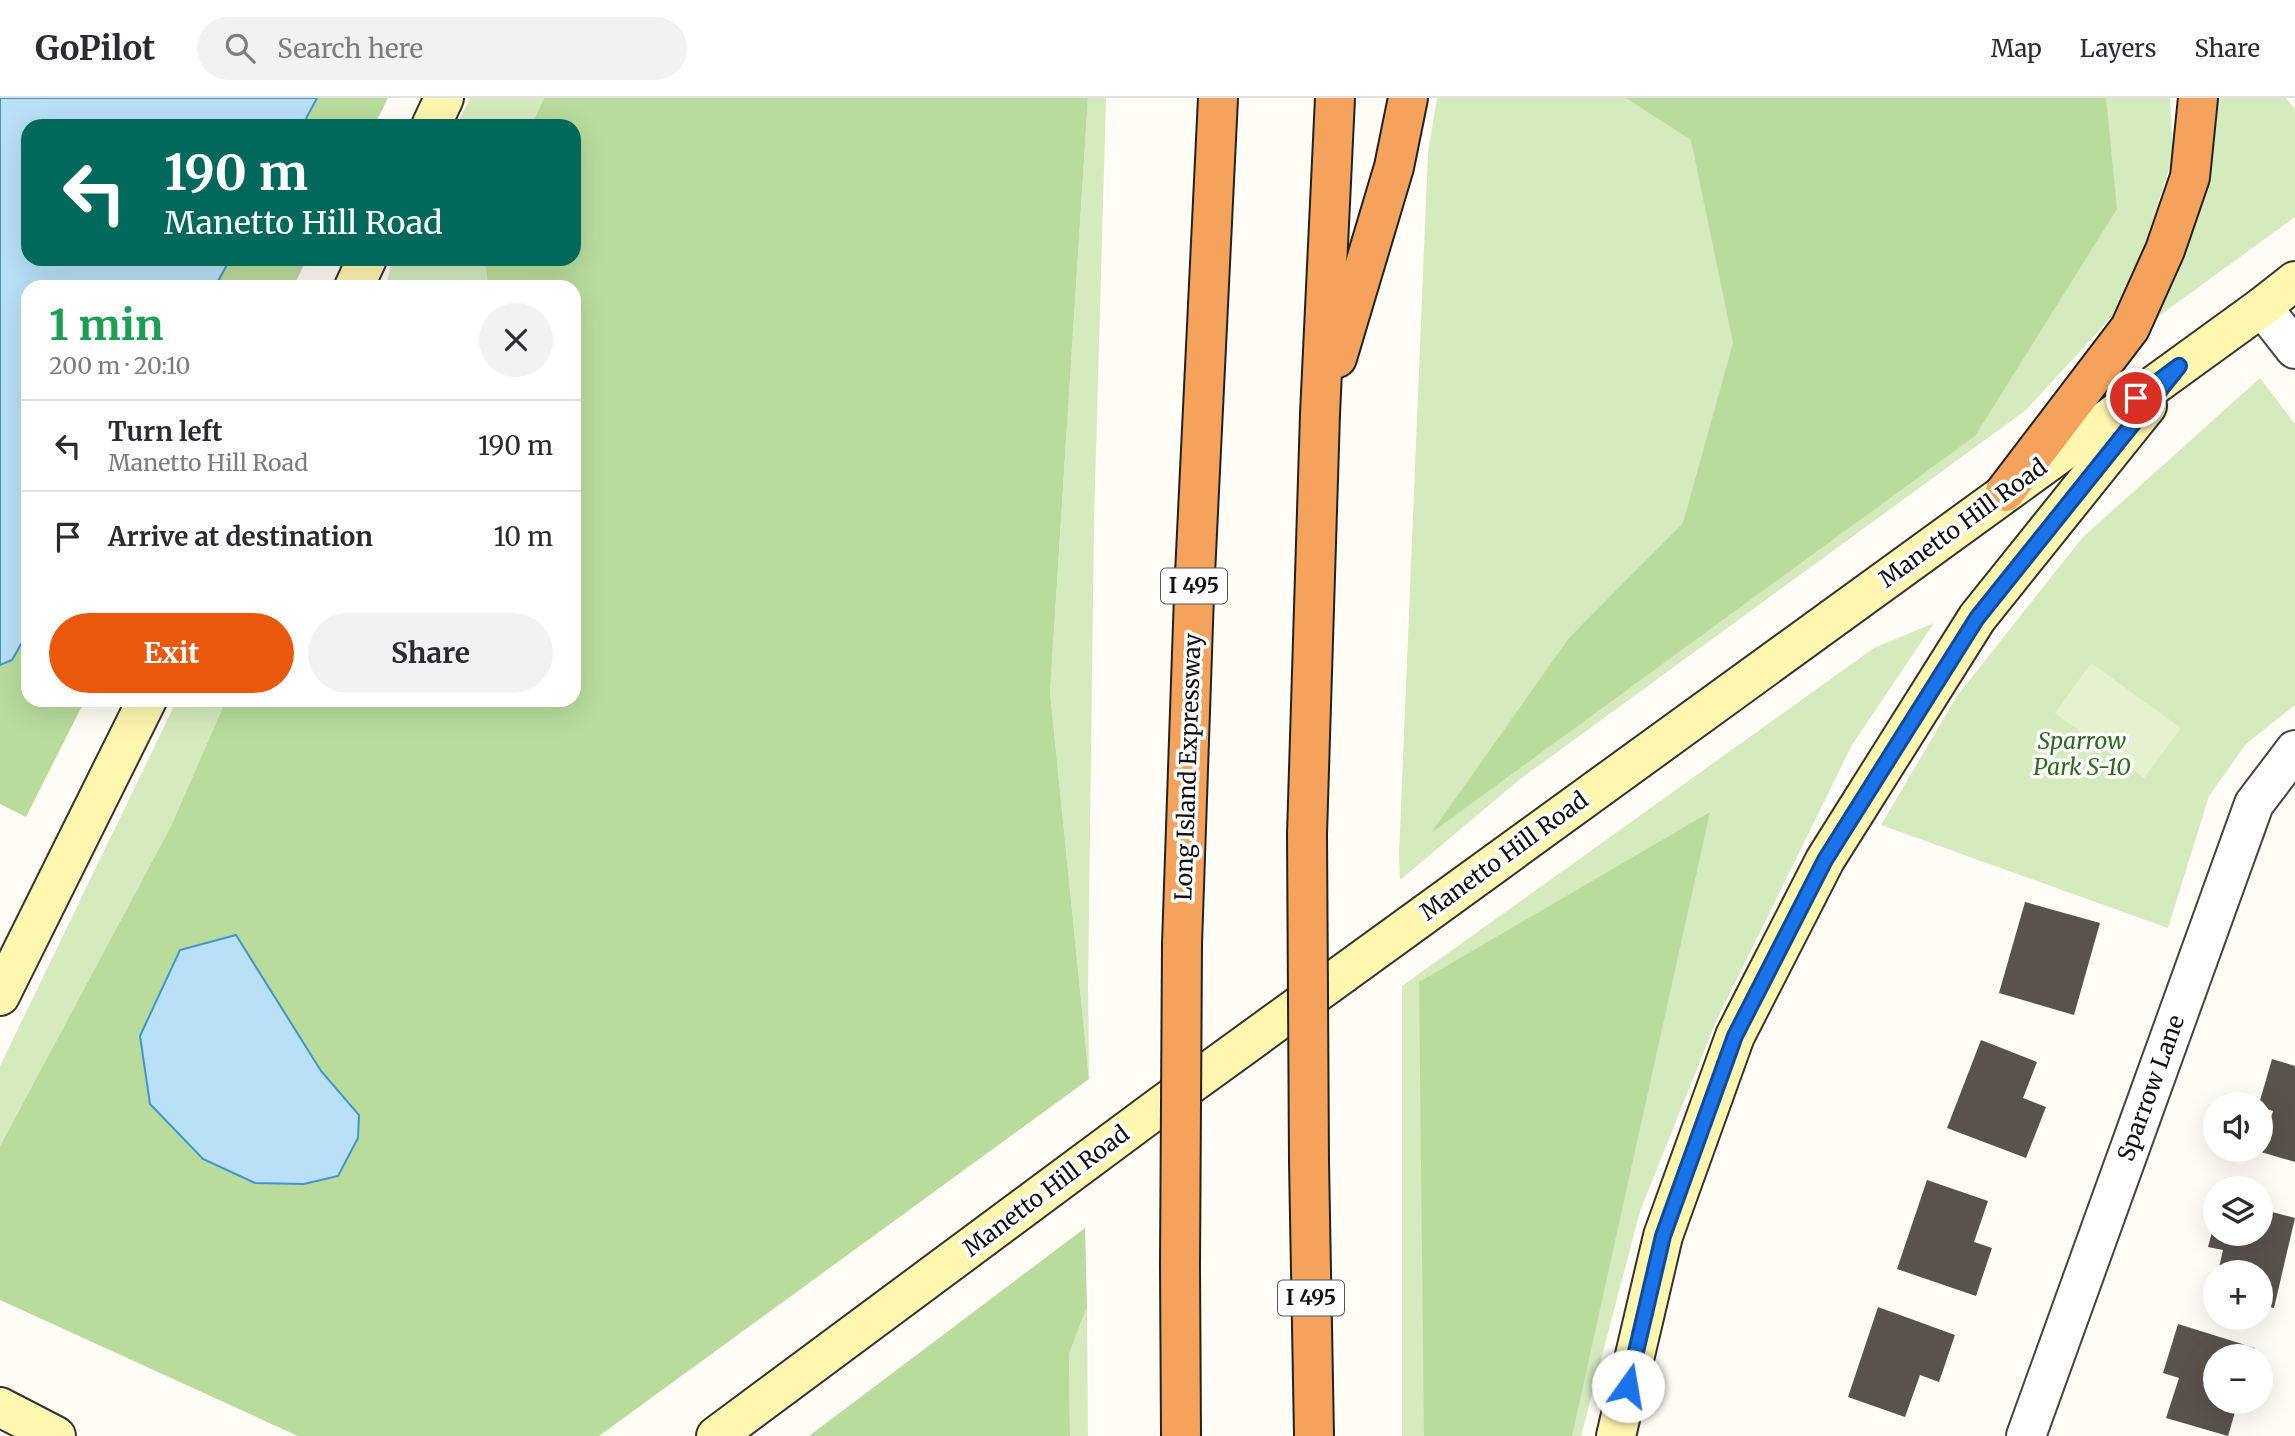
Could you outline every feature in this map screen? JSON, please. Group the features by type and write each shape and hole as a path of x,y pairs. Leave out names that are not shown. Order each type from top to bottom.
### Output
{"highway":[{"name":"Long Island Expressway","path":"1181,1436 1182,944 1195,582 1218,98"},
{"name":"I 495","path":"1314,1436 1307,834 1320,414 1335,98"},
{"path":"1320,414 1394,167 1408,98"},
{"path":"2005,492 2130,328 2165,250 2190,177 2198,98"}],"main road":[{"path":"434,119 444,98"},
{"name":"Manetto Hill Road","path":"716,1436 1161,1105 2295,281"},
{"path":"1616,1436 1663,1236 1730,1048 1825,860 1977,618 2179,366"},
{"path":"0,996 144,707"},
{"path":"0,1407 56,1436"}],"street":[{"path":"2262,307 2295,349"},
{"name":"Sparrow Lane","path":"2026,1436 2254,804 2295,750"}],"green space":[{"path":"317,98 388,98 378,119 306,119"},
{"path":"470,98 544,98 534,119 460,119"},
{"path":"544,98 1088,98 1050,692 1089,1079 599,1436 298,1436 0,1300 0,1146 171,826 223,707 581,707 581,280 487,280 486,266 581,266 581,119 534,119"},
{"path":"1088,98 1106,98 1094,521 1089,1079 1050,692"},
{"path":"1437,98 2170,98 2173,156 2128,299 2026,410 1519,780 1400,880 1428,153"},
{"path":"1626,98 2106,98 2117,209 1975,436 1431,833 1569,638 1683,523 1733,343 1691,140"},
{"path":"2218,98 2286,98 2295,109 2295,217 2137,332 2204,178"},
{"path":"226,266 304,266 296,280 219,280"},
{"path":"390,266 486,266 487,280 388,280"},
{"name":"Sparrow Park S-10","path":"2260,378 2295,424 2295,705 2246,744 2209,796 2168,928 1881,825 1957,696 2083,537"},
{"path":"1934,623 1852,745 1717,1019 1640,1211 1581,1436 1402,1436 1402,986 1874,648"},
{"path":"21,644 21,707 81,707 26,817 0,804 0,665 12,660"},
{"path":"2091,663 2181,728 2144,778 2055,713"},
{"path":"174,707 223,707 171,826 0,1146 0,1066"},
{"path":"1710,812 1572,1436 1424,1436 1419,982"},
{"path":"1085,1228 1087,1307 1069,1354 1070,1436 809,1436"},
{"path":"1087,1307 1088,1436 1070,1436 1069,1354"}],"water":[{"path":"0,98 317,98 306,119 21,119 21,266 226,266 219,280 21,280 21,644 12,660 0,665"},
{"path":"236,935 321,1071 359,1115 358,1138 338,1176 304,1184 255,1183 203,1159 150,1104 140,1036 180,950"}],"building":[{"path":"2025,902 2100,923 2074,1015 1999,993"},
{"path":"1981,1040 2037,1062 2023,1098 2046,1107 2026,1158 1947,1128"},
{"path":"2272,1059 2295,1066 2295,1162 2273,1156 2273,1092 2262,1092"},
{"path":"1927,1180 1988,1201 1974,1242 1992,1248 1976,1296 1897,1269"},
{"path":"2273,1212 2295,1218 2274,1308 2273,1260 2221,1260 2223,1250 2208,1247 2273,1246"},
{"path":"1878,1307 1955,1335 1939,1382 1920,1375 1905,1417 1848,1397"},
{"path":"2178,1324 2242,1344 2203,1344 2203,1414 2234,1414 2228,1436 2166,1418 2179,1378 2163,1373"}],"route":[{"path":"1628,1386 1663,1236 1735,1036 1825,860 1977,618 2179,366 2136,398"}]}
